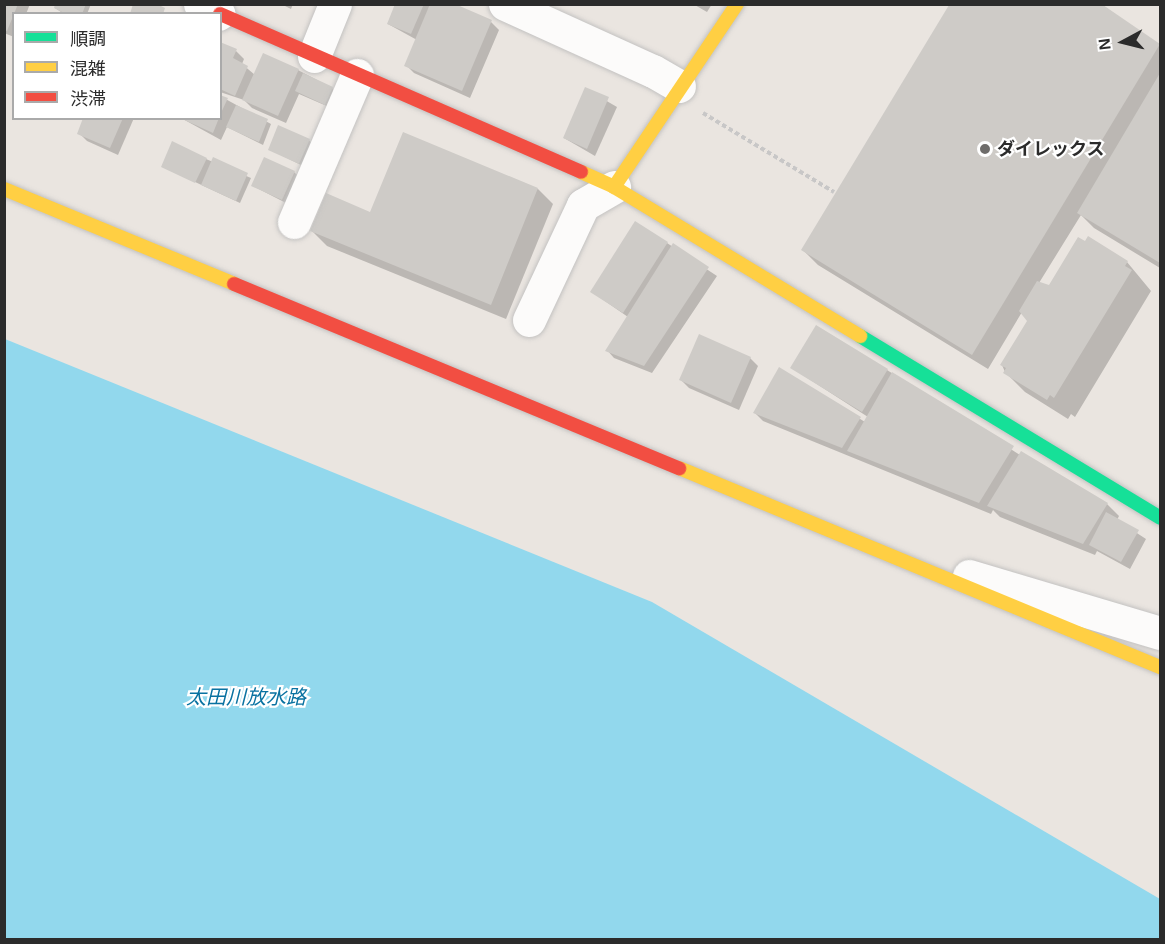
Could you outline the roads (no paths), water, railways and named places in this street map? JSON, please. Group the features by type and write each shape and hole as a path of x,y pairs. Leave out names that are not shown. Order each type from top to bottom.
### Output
{"street":[{"path":"200,4 216,12"},
{"path":"314,56 335,4"},
{"path":"505,4 653,70 679,86"},
{"path":"529,320 583,205 614,187 679,86 737,4"},
{"path":"222,15 614,187 1160,516"},
{"path":"294,222 357,75"},
{"path":"4,189 864,547 1161,667"},
{"path":"864,547 1161,633"}],"water":[{"name":"太田川放水路","path":"5,339 652,602 1160,899 1160,939 5,939"}],"place":[{"name":"ダイレックス","path":"985,149"}]}
